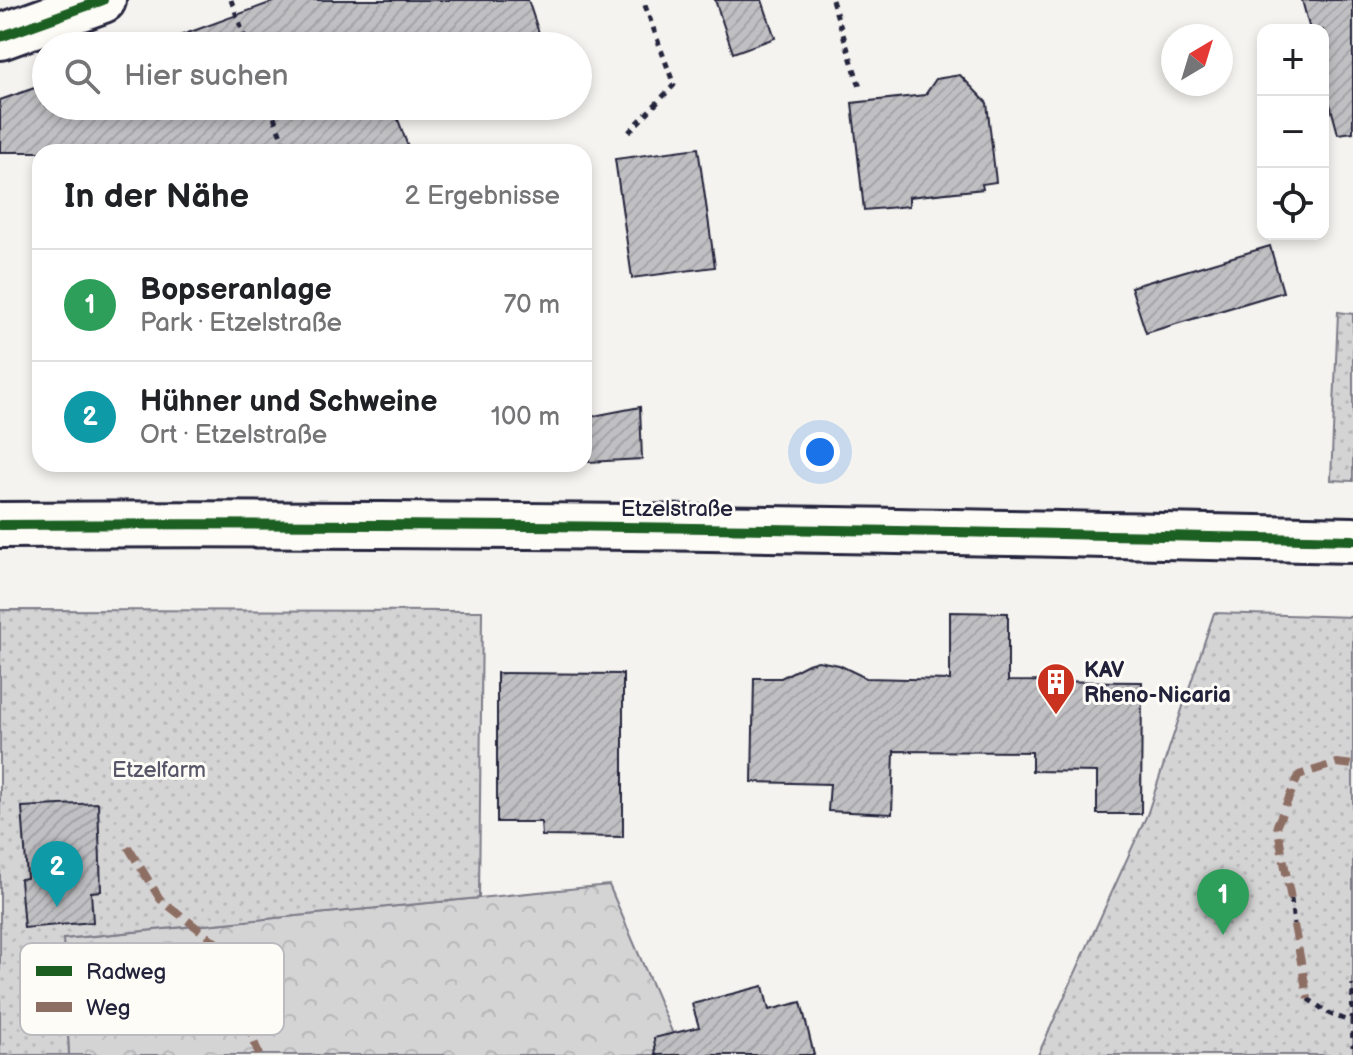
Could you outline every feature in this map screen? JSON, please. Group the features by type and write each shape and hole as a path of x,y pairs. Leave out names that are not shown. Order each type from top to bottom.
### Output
{"street":[{"path":"0,37 103,0"},
{"name":"Etzelstraße","path":"0,525 690,527 1353,540"}],"path":[{"path":"231,0 243,32"},
{"path":"629,132 674,85 643,0"},
{"path":"832,0 860,87"},
{"path":"275,120 284,144"},
{"path":"1291,899 1294,925"},
{"path":"1353,984 1353,1047"},
{"path":"1308,999 1330,1014 1352,1022"}],"green space":[{"path":"1338,312 1353,314 1353,481 1331,480"},
{"name":"Etzelfarm","path":"0,610 482,611 479,898 63,939 63,943 20,943 20,1035 68,1035 69,1055 0,1055"},
{"path":"1214,613 1353,617 1353,1055 1038,1055 1147,815"},
{"path":"609,885 682,1055 69,1055 68,1035 284,1035 284,943 63,943 63,939"}],"building":[{"path":"278,0 528,0 539,32 190,32"},
{"path":"715,0 762,0 775,38 733,53"},
{"path":"1302,0 1353,0 1353,132 1338,134 1329,100 1329,24 1308,24"},
{"path":"960,75 987,103 996,182 982,184 983,189 909,197 909,206 864,210 852,103 925,95 936,79"},
{"path":"32,89 32,120 398,120 407,144 32,144 32,152 0,152 0,100"},
{"path":"698,148 715,267 632,278 615,159"},
{"path":"1270,246 1283,292 1146,333 1131,287"},
{"path":"640,407 642,459 592,462 592,416"},
{"path":"950,612 1008,613 1008,681 1142,682 1141,814 1097,814 1097,772 1032,771 1032,752 894,751 892,814 828,811 830,784 752,782 754,678 781,678 818,661 839,665 866,678 950,680"},
{"path":"497,673 623,674 623,837 542,836 541,822 497,822"},
{"path":"98,803 101,891 91,892 93,922 24,928 20,879 27,878 22,807"},
{"path":"763,986 769,1010 801,1002 814,1055 656,1055 654,1038 699,1027 692,1004"}],"marked path":[{"path":"1291,899 1277,825 1299,775 1337,763 1353,765"},
{"path":"128,847 160,899 216,943"},
{"path":"1294,925 1308,999"},
{"path":"252,1035 259,1055"}],"cycle path":[{"path":"0,37 103,0"},
{"path":"0,525 676,528 1353,540"}],"place":[{"name":"KAV Rheno-Nicaria","path":"1056,716"},
{"name":"Hühner und Schweine","path":"57,907"},
{"name":"Bopseranlage","path":"1223,935"}]}
